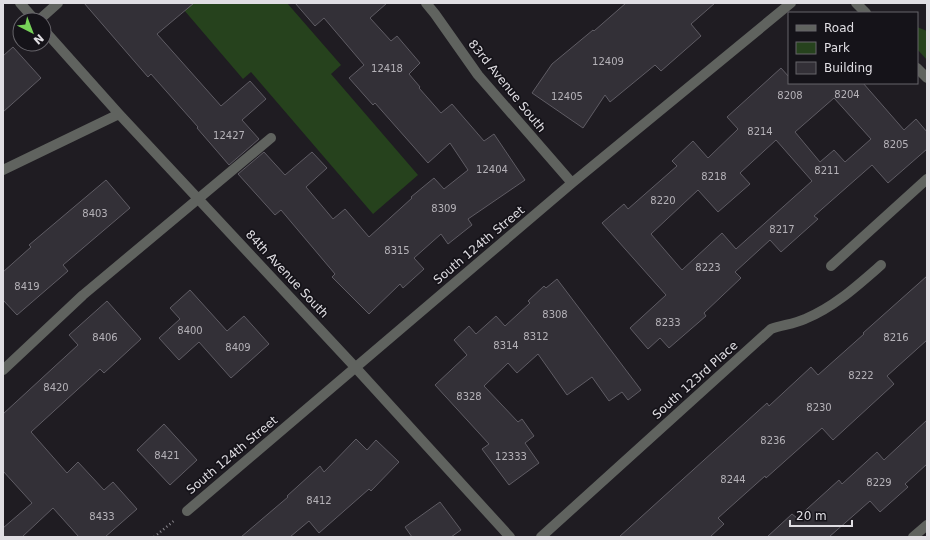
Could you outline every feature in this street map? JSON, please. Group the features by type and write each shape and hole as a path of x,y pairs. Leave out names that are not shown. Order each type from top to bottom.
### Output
{"street":[{"path":"20,3 28,12"},
{"path":"48,12 58,3"},
{"name":"83rd Avenue South","path":"426,3 478,75 572,183"},
{"name":"South 124th Street","path":"187,511 572,183 791,3"},
{"path":"856,3 865,12"},
{"name":"84th Avenue South","path":"52,39 119,114 355,367 510,537"},
{"path":"918,69 927,78"},
{"path":"3,170 119,114"},
{"path":"3,370 83,295 271,138"},
{"path":"831,266 927,179"},
{"name":"South 123rd Place","path":"541,537 771,329 803,320 827,308 839,301 881,265"},
{"path":"913,537 927,525"}],"path":[{"path":"154,537 187,511"}],"green space":[{"path":"178,3 287,3 341,65 331,74 418,175 373,214 251,72 243,79"},
{"path":"918,27 927,31 927,60 918,50"}],"building":[{"path":"84,3 194,3 157,34 221,106 250,81 266,99 242,120 259,139 229,165 151,74 148,77"},
{"path":"295,3 387,3 370,18 391,41 397,36 420,63 409,74 420,87 419,88 441,113 452,104 484,141 494,134 525,180 468,219 472,225 448,244 441,234 414,258 424,269 403,288 400,284 369,314 332,277 335,274 281,210 275,215 238,174 264,152 285,175 312,152 327,168 306,187 333,219 345,209 369,237 412,198 411,197 434,178 444,189 468,170 450,143 428,163 375,103 373,105 349,78 364,65 324,18 315,26"},
{"path":"626,3 715,3 691,24 701,36 661,71 655,65 610,102 605,95 583,128 532,93 552,64 593,30 594,31"},
{"path":"12,48 12,52 18,52 41,78 3,112 3,56"},
{"path":"781,68 788,76 788,84 864,84 904,130 916,119 927,132 927,149 888,183 872,165 814,216 818,219 781,252 770,240 735,272 741,278 704,313 706,316 669,348 660,338 648,349 630,328 666,295 602,223 624,204 628,209 677,166 672,161 693,141 708,158 738,129 727,117","holes":["834,98 871,139 845,162 834,150 820,162 795,132","776,140 812,181 736,249 722,233 682,270 651,234 698,190 718,212 750,184 740,173"]},
{"path":"106,180 130,208 63,265 68,271 17,315 3,300 3,272 31,247 29,245"},
{"path":"927,276 927,340 887,376 894,384 833,440 822,428 718,518 724,524 710,537 619,537 767,403 769,406 811,367 818,375"},
{"path":"557,279 641,390 628,400 622,392 609,401 592,377 567,395 538,354 517,373 508,363 484,386 518,422 522,419 534,436 525,443 539,463 509,485 482,449 489,444 435,385 467,355 454,340 469,326 476,334 496,316 505,326 530,303 528,301 544,286 546,288"},
{"path":"190,290 227,331 244,316 269,344 231,378 199,342 179,360 159,338 180,319 170,308"},
{"path":"107,301 141,339 104,373 100,369 31,432 67,473 78,462 104,490 113,482 137,509 105,537 79,537 53,508 22,537 3,537 3,528 32,503 3,471 3,414 78,345 69,335"},
{"path":"927,420 927,464 905,484 908,487 880,512 870,501 829,537 767,537 792,514 797,518 839,480 842,484 877,452 884,460"},
{"path":"164,424 197,460 170,485 137,450"},
{"path":"356,439 367,450 376,440 399,462 371,491 369,489 319,533 309,521 290,537 241,537 288,497 287,496 320,466 324,472"},
{"path":"440,502 461,530 451,537 412,537 405,527"}]}
